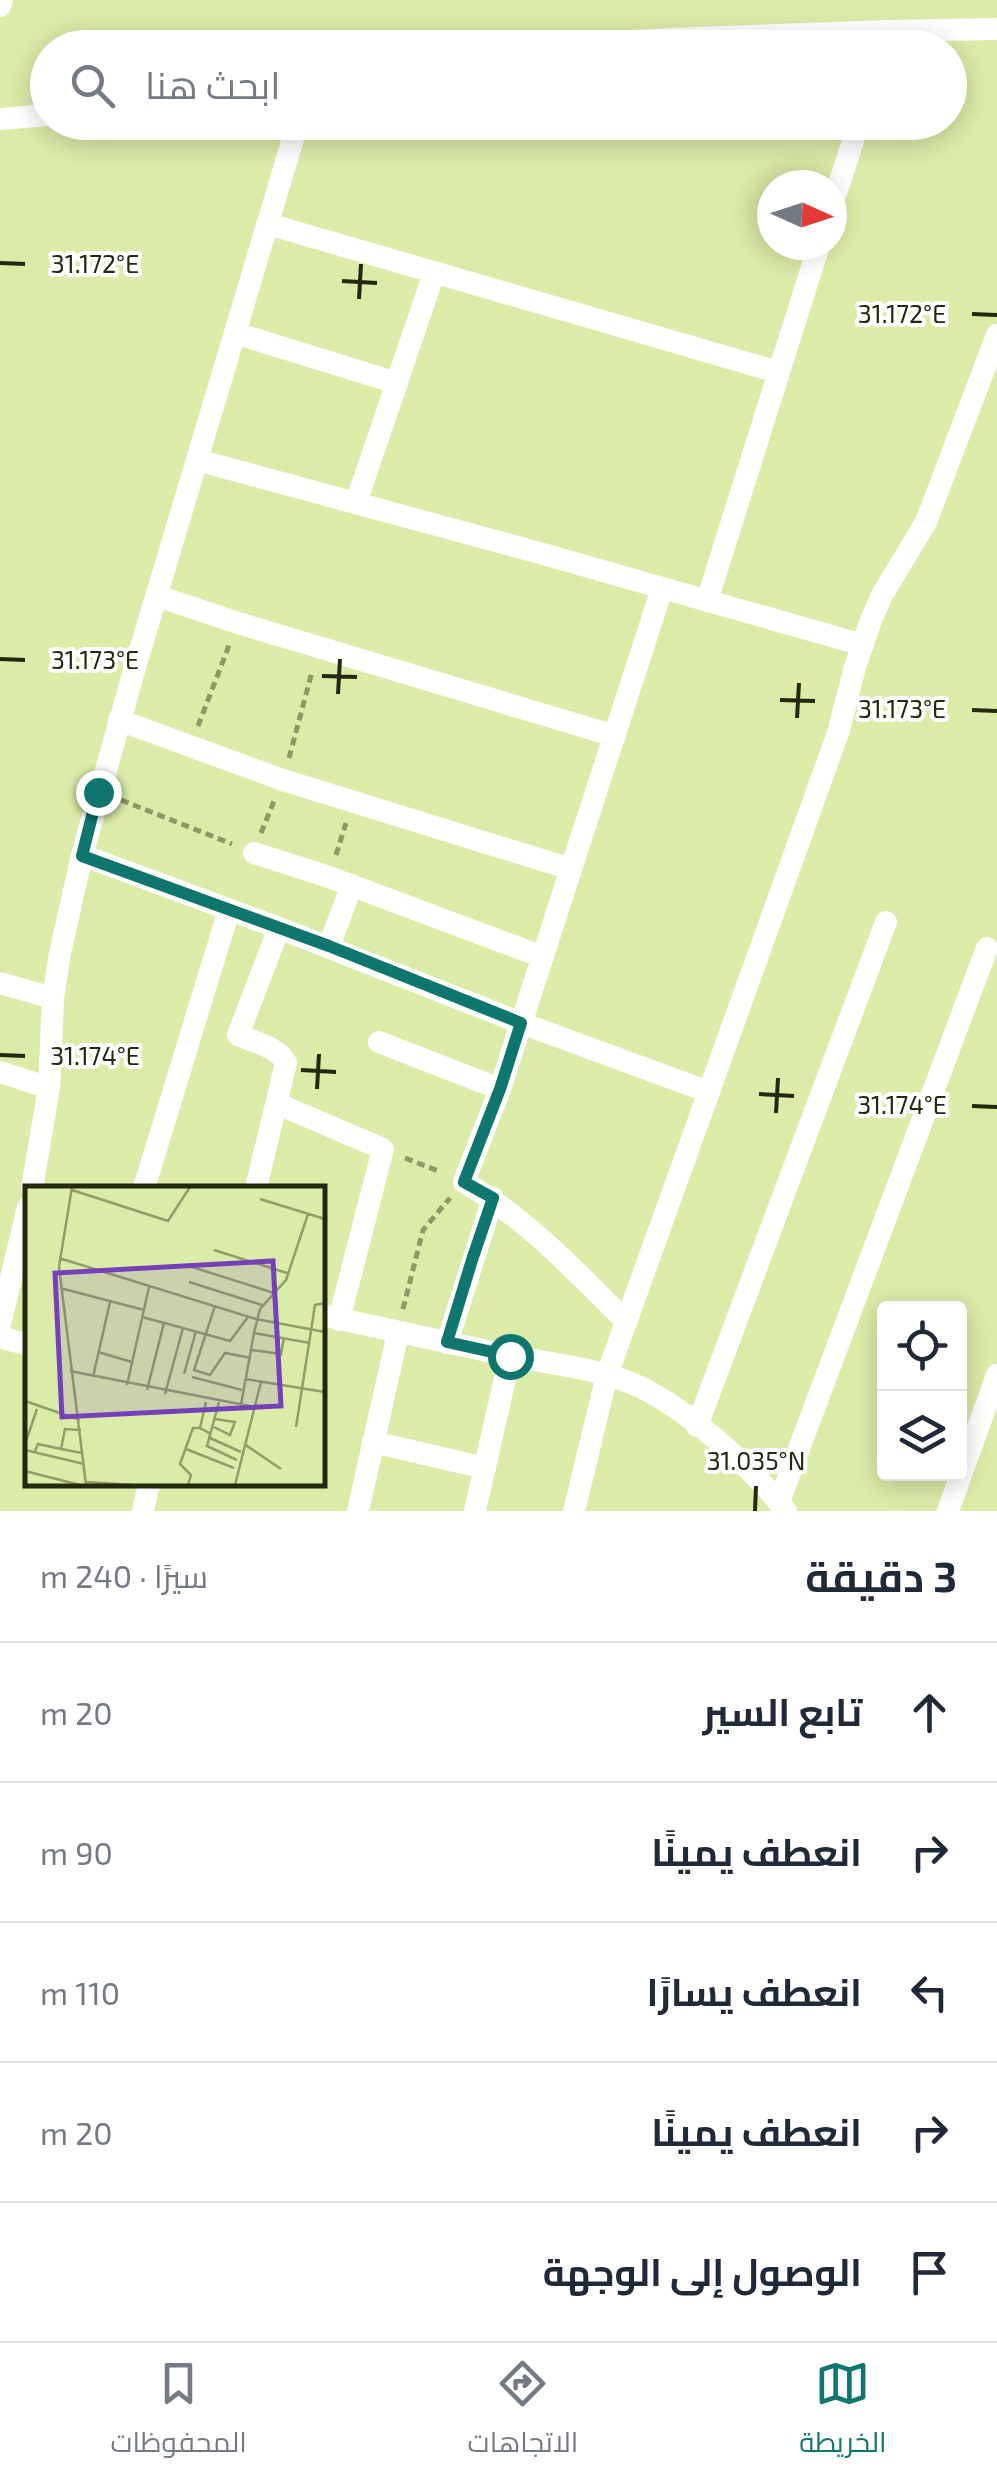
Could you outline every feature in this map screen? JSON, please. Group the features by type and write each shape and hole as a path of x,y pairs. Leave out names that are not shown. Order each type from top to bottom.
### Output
{"street":[{"path":"967,32 997,29"},
{"path":"0,119 30,116"},
{"path":"32,1186 48,1088 53,998 82,856 293,140"},
{"path":"844,170 853,140"},
{"path":"268,224 778,372"},
{"path":"707,601 815,260"},
{"path":"356,503 434,272"},
{"path":"235,332 397,382"},
{"path":"574,1511 607,1375 838,733 862,644 882,595 926,522 997,335"},
{"path":"197,460 862,644"},
{"path":"626,1321 534,1232 493,1198 464,1182 500,1089 662,588"},
{"path":"157,596 614,736"},
{"path":"119,720 283,780 571,869"},
{"path":"254,852 543,957"},
{"path":"82,856 708,1092"},
{"path":"329,946 352,886"},
{"path":"217,1026 230,910"},
{"path":"697,1426 886,922"},
{"path":"145,1186 217,1026 279,928"},
{"path":"278,1104 383,1149 331,1317 607,1375 650,1391 720,1444 782,1506 987,948"},
{"path":"0,983 53,998"},
{"path":"217,1026 283,1056 286,1063 257,1186"},
{"path":"379,1042 500,1089"},
{"path":"0,1072 48,1088"},
{"path":"447,1342 493,1198"},
{"path":"0,1325 24,1235"},
{"path":"358,1511 398,1333"},
{"path":"0,1337 25,1344"},
{"path":"475,1511 510,1356"},
{"path":"948,1511 997,1375"},
{"path":"373,1442 485,1468"},
{"path":"142,1511 148,1486"}],"path":[{"path":"190,747 238,623"},
{"path":"98,792 254,852 283,780 318,646"},
{"path":"329,877 352,802"},
{"path":"383,1149 464,1182 423,1230 398,1333"}],"route":[{"path":"98,792 82,856 329,946 521,1023 464,1182 493,1198 447,1342 510,1356"}]}
